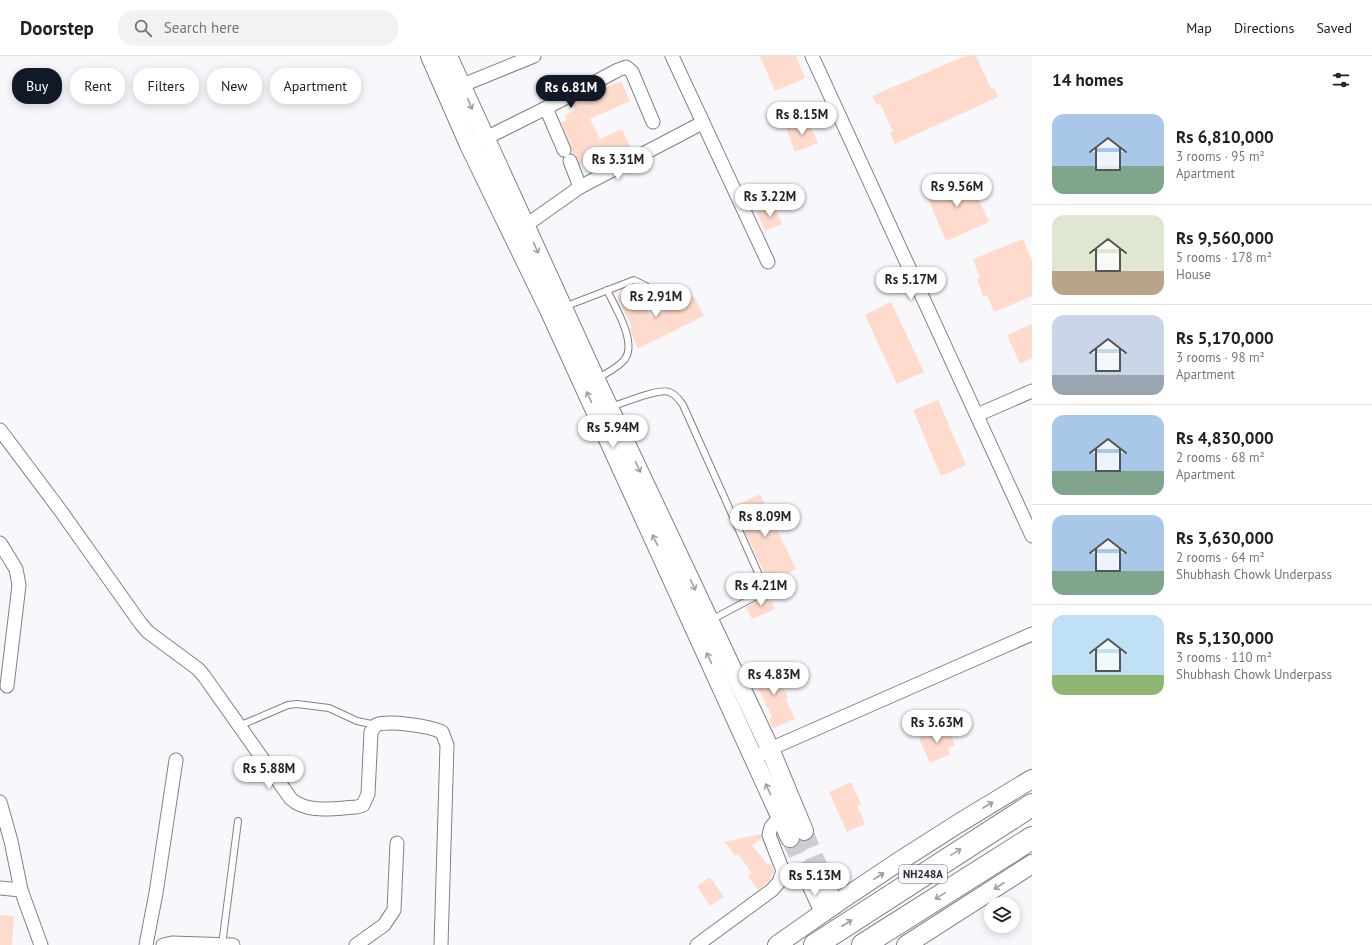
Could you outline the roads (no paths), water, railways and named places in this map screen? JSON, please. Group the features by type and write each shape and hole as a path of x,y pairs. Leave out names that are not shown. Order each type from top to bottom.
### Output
{"highway":[{"name":"NH248A","path":"815,945 953,854 1032,805"},
{"name":"NH248A","path":"863,945 1032,838"}],"street":[{"path":"430,56 454,89 477,142 557,310 762,754 797,834 780,816 762,754 710,621 610,408 557,310 525,226 477,142"},
{"path":"448,56 454,89"},
{"path":"454,89 534,56"},
{"path":"672,56 768,262"},
{"path":"812,56 1032,536"},
{"path":"477,142 626,67 632,72 653,122"},
{"path":"546,108 580,187"},
{"path":"525,226 580,187 702,123"},
{"path":"977,415 1032,391"},
{"path":"0,430 60,510 140,624 148,632 198,669 291,799 298,805 310,808 357,807 363,805 368,794 371,732 376,725 387,724 432,727 442,732 446,739 440,945"},
{"path":"1,546 16,569 19,585 6,646 7,686"},
{"path":"762,754 1032,634"},
{"path":"146,945 156,893 176,760"},
{"path":"777,945 829,908 971,815 1032,779"},
{"path":"0,802 11,841 21,890 41,945"},
{"path":"697,945 772,890 779,882 783,871 769,835 771,827 780,816"},
{"path":"356,945 384,926 394,910 397,843"},
{"path":"914,943 1032,864"},
{"path":"817,881 829,908"},
{"path":"0,888 21,890"},
{"path":"163,945 172,943 233,945"}],"lane":[{"path":"557,310 634,280 646,286 656,306"},
{"path":"596,380 624,360 629,350 629,341 607,290"},
{"path":"610,408 654,393 668,391 677,397 684,405 764,586 760,594 710,621"},
{"path":"239,726 282,707 297,704 329,708 357,721 376,725"},
{"path":"222,945 238,820"}],"tunnel":[{"path":"804,831 823,878"},
{"path":"790,838 811,884"}]}
